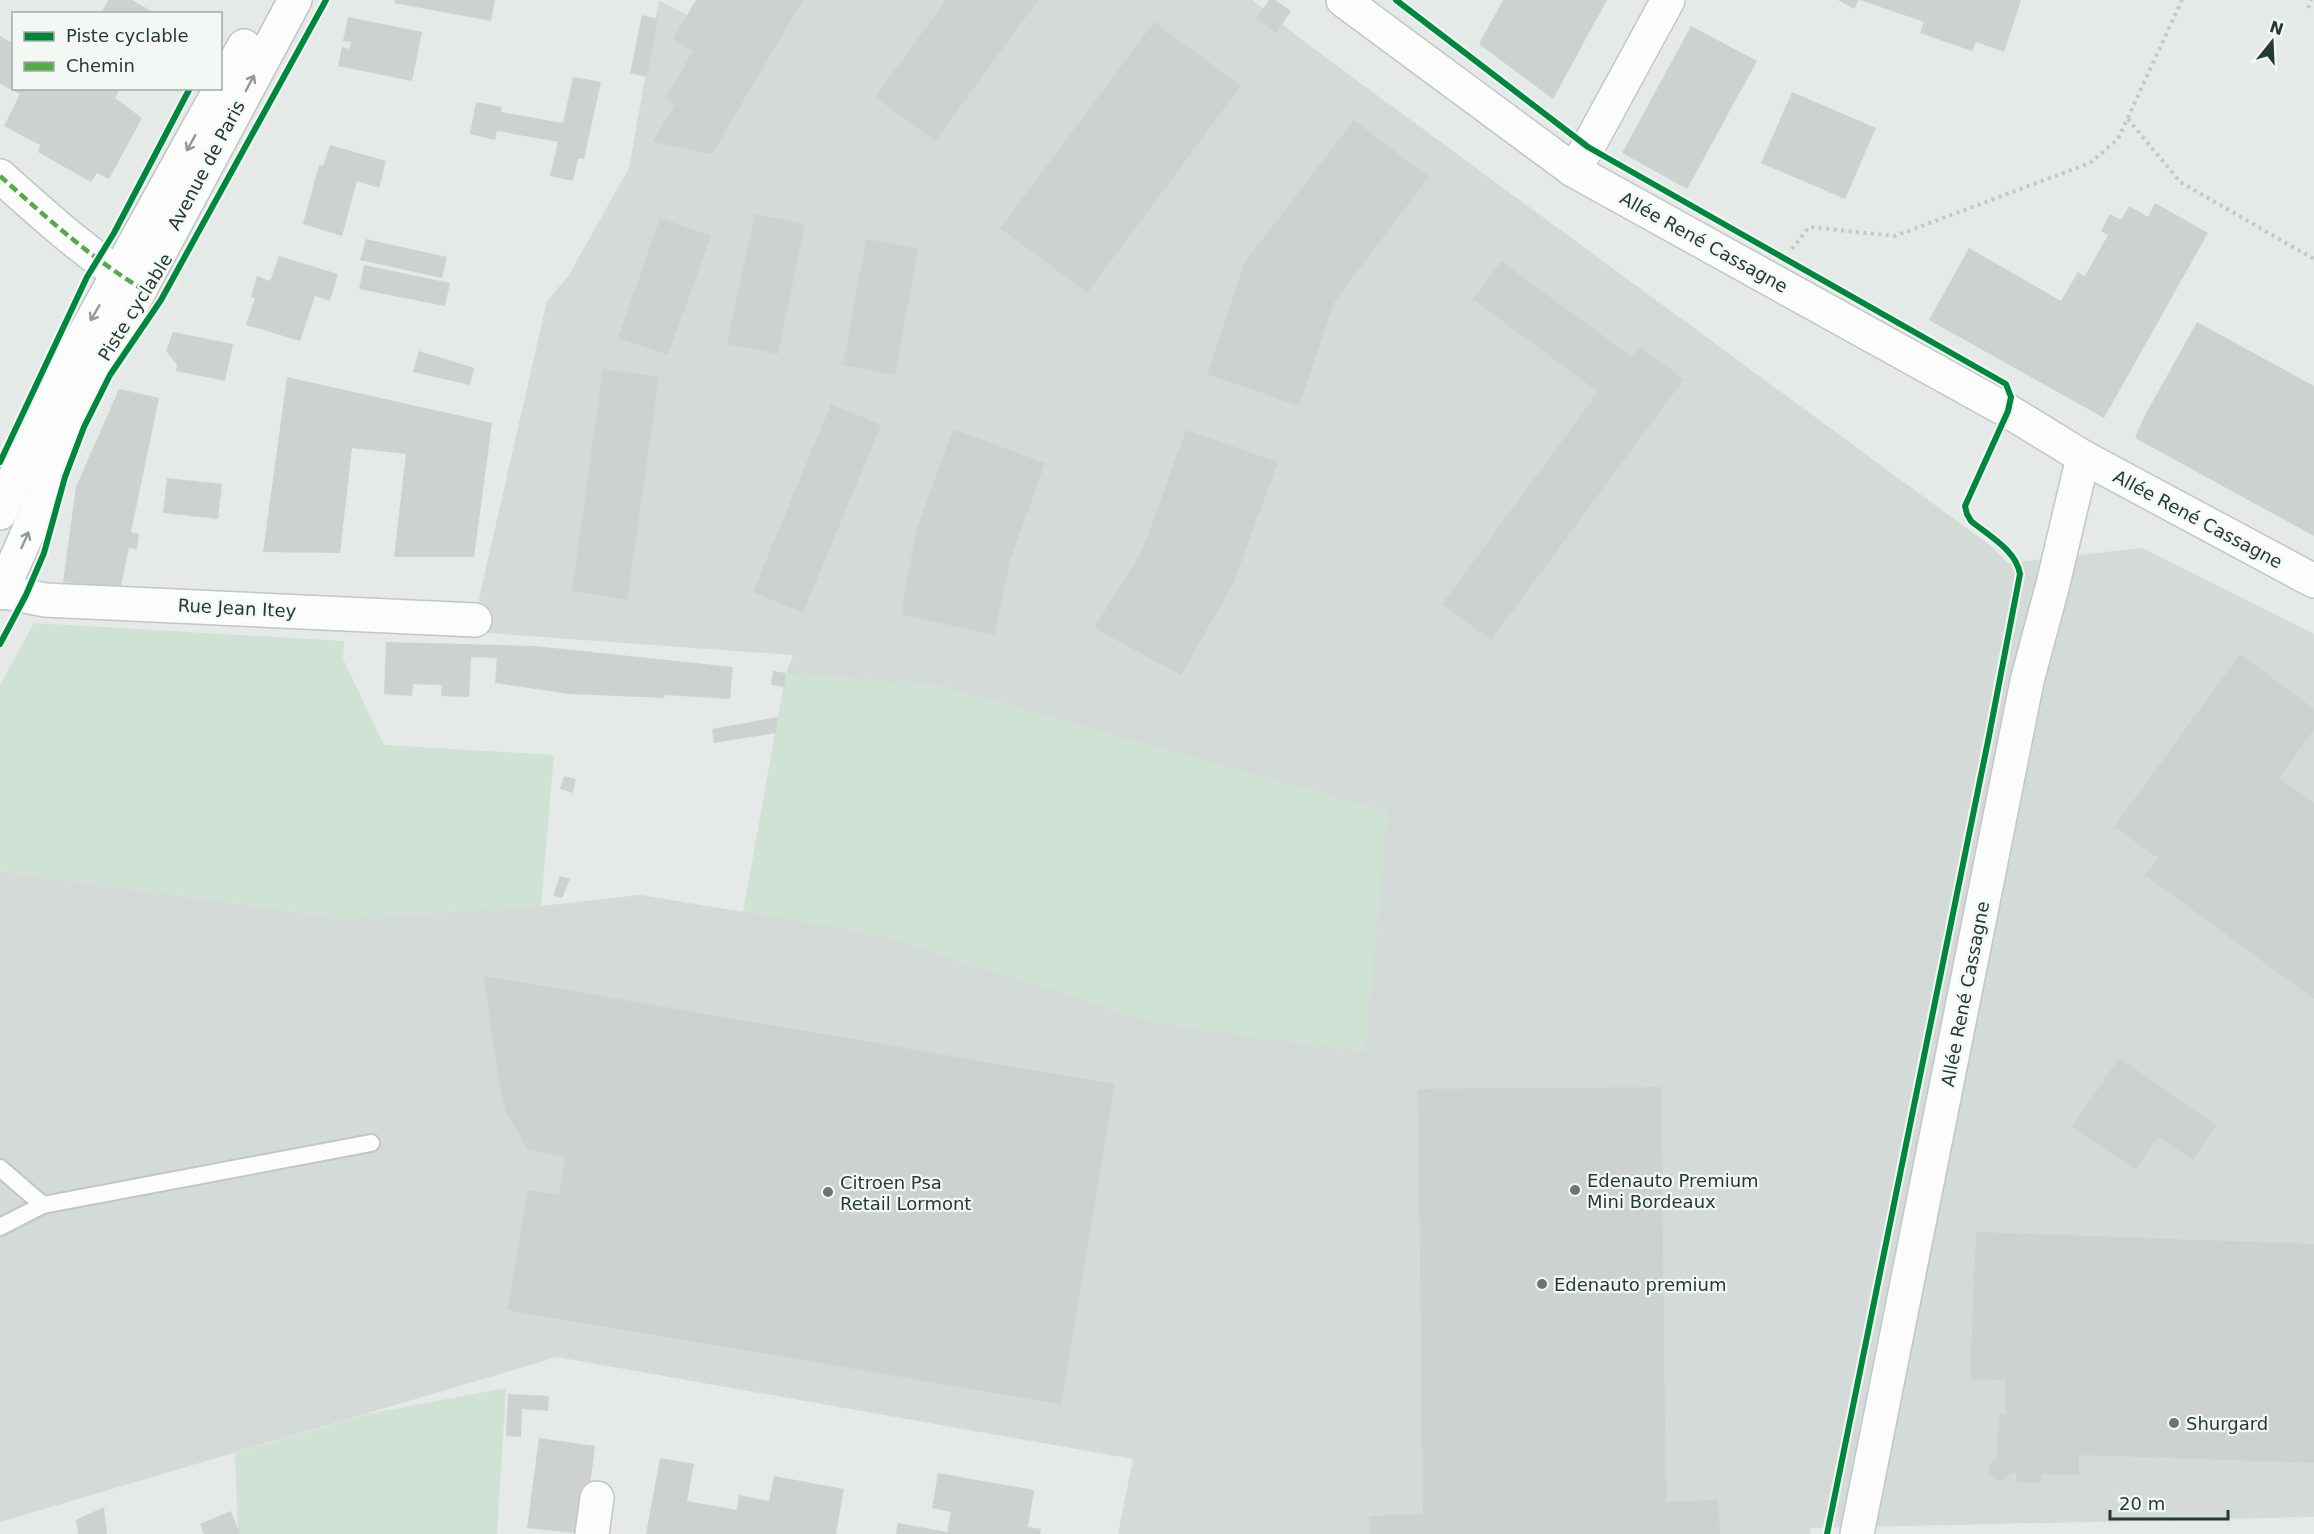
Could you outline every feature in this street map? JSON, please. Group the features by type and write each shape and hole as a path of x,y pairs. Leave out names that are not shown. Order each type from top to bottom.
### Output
{"street":[{"name":"Avenue de Paris","path":"0,592 27,538 57,454 129,281 270,0"},
{"name":"Avenue de Paris","path":"0,513 37,424 93,316 129,281 295,0"},
{"name":"Allée René Cassagne","path":"1343,0 1573,170 2007,411 2083,457 2314,581"},
{"path":"1573,170 1588,147 1668,0"},
{"path":"0,176 82,249 129,281"},
{"name":"Allée René Cassagne","path":"1857,1534 2027,681 2083,457"},
{"name":"Rue Jean Itey","path":"0,592 45,600 476,620"},
{"path":"592,1534 597,1498"}],"lane":[{"path":"0,1227 43,1205 371,1143"},
{"path":"0,1168 43,1205"}],"path":[{"path":"1783,243 1793,249 1809,227 1896,236 2090,163 2118,140 2182,0"},
{"path":"2308,8 2311,0"},
{"path":"2128,119 2180,182 2314,258"}],"shaded area":[{"path":"659,0 687,15 698,0 1252,0 1306,43 1992,547 2007,563 2142,548 2314,634 2314,1517 1811,1528 1810,1534 1118,1534 1133,1459 557,1357 0,1522 0,871 345,919 541,906 640,895 744,912 786,673 793,655 475,632 480,594 547,301 569,275 629,168"}],"green space":[{"path":"34,623 344,641 343,659 384,745 554,755 541,906 345,919 0,871 0,685"},
{"path":"786,673 938,685 1388,812 1365,1052 1155,1023 873,934 743,912"},
{"path":"506,1388 497,1534 238,1534 235,1453 367,1414"}],"building":[{"path":"108,0 132,0 153,12 102,12"},
{"path":"395,0 495,0 491,21 394,3"},
{"path":"696,0 803,0 712,154 653,142 675,104 665,99 693,51 673,39"},
{"path":"946,0 1038,0 935,141 875,97"},
{"path":"1269,0 1275,0 1291,11 1276,33 1256,18"},
{"path":"1503,0 1607,0 1553,99 1479,44"},
{"path":"1838,0 1859,0 1854,9"},
{"path":"1860,0 2021,0 2004,52 1976,42 1972,51 1920,33 1924,22"},
{"path":"642,15 658,19 647,77 630,73"},
{"path":"348,17 422,32 412,81 338,66 342,47 349,49 351,42 343,41"},
{"path":"1154,22 1241,86 1087,293 1000,228"},
{"path":"1691,26 1757,61 1687,189 1622,153"},
{"path":"0,36 12,43 12,90 0,84"},
{"path":"573,77 601,82 584,159 578,158 573,181 550,176 558,142 497,131 495,140 470,134 476,102 502,107 501,112 563,123"},
{"path":"12,90 119,90 115,98 142,118 109,179 97,173 91,182 38,152 40,145 4,126 20,94"},
{"path":"1792,92 1876,128 1845,199 1761,163"},
{"path":"1354,120 1429,177 1335,301 1299,406 1207,374 1245,262"},
{"path":"330,145 386,161 379,188 357,181 342,236 303,224 319,165 323,166"},
{"path":"2155,203 2208,233 2104,418 1929,320 1969,248 2061,301 2078,272 2085,276 2108,235 2101,231 2110,214 2121,220 2129,206 2148,217"},
{"path":"755,214 805,224 778,354 727,344"},
{"path":"660,218 711,236 668,355 618,338"},
{"path":"366,239 447,257 442,278 360,260"},
{"path":"866,239 918,248 895,375 843,365"},
{"path":"279,256 338,274 330,301 315,296 300,341 246,325 255,298 251,297 257,276 270,281"},
{"path":"1501,261 1632,357 1640,347 1684,379 1491,640 1442,604 1598,392 1473,299"},
{"path":"364,265 450,283 445,306 359,289"},
{"path":"2197,322 2314,386 2314,536 2135,438 2145,415"},
{"path":"173,332 233,344 225,381 176,371 177,365 166,351"},
{"path":"419,351 474,368 470,385 413,372"},
{"path":"603,369 659,377 627,600 572,591"},
{"path":"287,377 492,423 474,557 394,557 406,454 352,448 340,553 263,552"},
{"path":"119,389 159,398 131,532 139,534 137,550 129,548 120,590 63,582 76,487"},
{"path":"831,404 881,425 803,613 753,592"},
{"path":"953,429 1045,463 1010,561 994,635 901,614 916,531"},
{"path":"1186,430 1278,462 1233,584 1181,675 1094,628 1142,551"},
{"path":"167,478 222,484 218,519 163,513"},
{"path":"386,642 535,646 733,667 730,699 665,695 664,698 570,694 495,683 497,658 471,657 469,697 441,696 442,685 413,684 412,696 384,694"},
{"path":"2240,654 2314,709 2314,730 2279,778 2314,803 2314,999 2145,875 2158,858 2114,827"},
{"path":"773,671 786,673 784,687 771,685"},
{"path":"778,717 776,733 714,743 712,729"},
{"path":"564,776 576,779 573,793 560,789"},
{"path":"560,876 570,879 562,898 553,895"},
{"name":"Citroen Psa Retail Lormont","path":"484,976 1115,1084 1061,1404 507,1310 528,1190 559,1195 565,1158 527,1149 506,1111 499,1082"},
{"path":"2119,1058 2217,1125 2193,1160 2158,1137 2136,1170 2072,1127"},
{"name":"Edenauto premium","path":"1661,1087 1666,1502 1718,1500 1720,1534 1370,1534 1369,1516 1423,1514 1418,1089"},
{"path":"1976,1232 2314,1244 2314,1463 2079,1455 2079,1475 2041,1474 2041,1483 2016,1482 2017,1473 2011,1473 2004,1480 1995,1480 1989,1473 1989,1464 1997,1458 1999,1414 2005,1414 2006,1380 1970,1379"},
{"path":"508,1394 549,1396 548,1411 522,1409 521,1437 506,1436"},
{"path":"539,1438 595,1446 584,1534 527,1528"},
{"path":"660,1458 694,1464 687,1501 737,1510 739,1495 769,1501 774,1476 844,1489 836,1534 646,1534"},
{"path":"938,1473 1034,1490 1028,1527 1041,1529 1040,1534 896,1534 898,1523 947,1532 951,1512 932,1508"},
{"path":"104,1507 107,1534 78,1534 76,1520"},
{"path":"231,1511 240,1534 204,1534 200,1524"}],"marked path":[{"path":"0,176 85,249 141,288"}],"cycle path":[{"name":"Piste cyclable","path":"0,644 26,595 44,553 65,477 84,427 110,375 161,300 326,0"},
{"path":"1396,0 1588,147 2006,384 2011,397 2008,411 1965,506 1971,521 2007,551 2017,565 2020,574 1827,1534"},
{"path":"0,462 87,277 114,233 189,90"}],"place":[{"name":"Edenauto Premium Mini Bordeaux","path":"1575,1190"},
{"name":"Citroen Psa Retail Lormont","path":"828,1192"},
{"name":"Edenauto premium","path":"1542,1284"},
{"name":"Shurgard","path":"2174,1423"}]}
